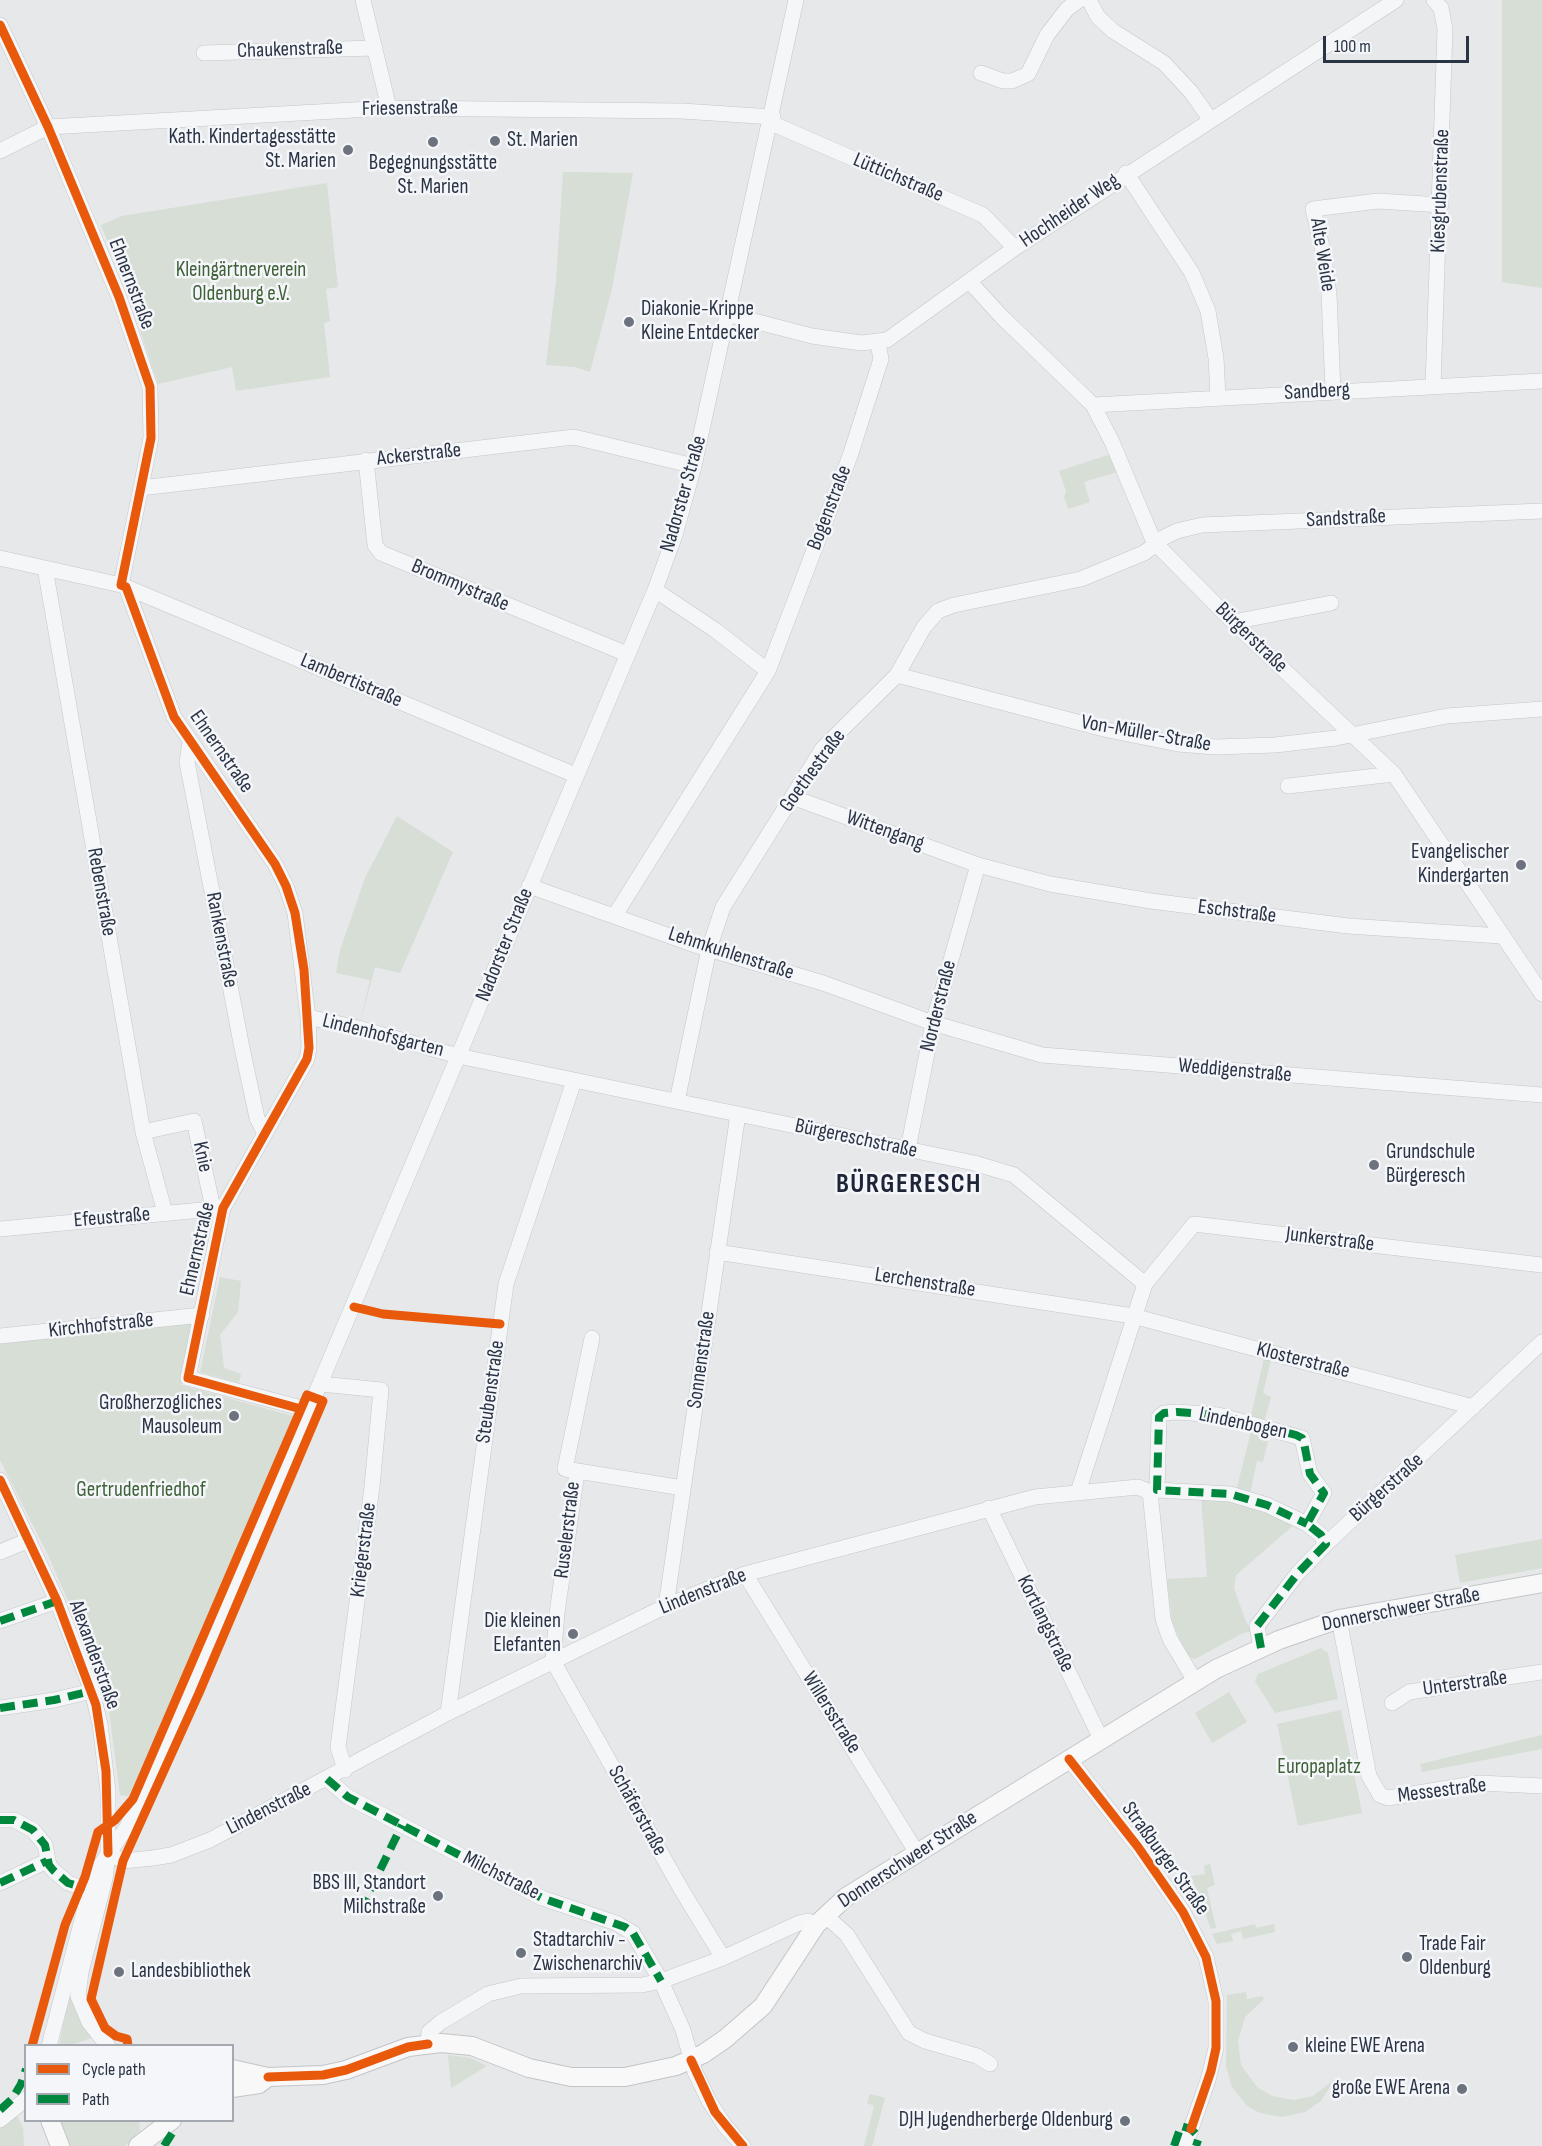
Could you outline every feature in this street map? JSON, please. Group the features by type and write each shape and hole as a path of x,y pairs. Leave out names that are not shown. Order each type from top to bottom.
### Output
{"main road":[{"name":"Donnerschweer Straße","path":"428,2044 472,2046 529,2068 581,2078 640,2075 691,2060 725,2039 763,2006 820,1920 846,1897 1195,1681 1261,1648 1339,1619 1542,1583"},
{"path":"234,2069 268,2077 323,2075 346,2070 408,2047 428,2044"},
{"path":"234,2088 259,2084 268,2077"},
{"path":"50,2122 60,2146"},
{"path":"145,2144 147,2122"},
{"path":"145,2144 171,2122"}],"street":[{"name":"Chaukenstraße","path":"363,0 389,108"},
{"name":"Nadorster Straße","path":"50,2044 94,1874 127,1827 183,1708 655,590 675,535 694,466 772,120 796,0"},
{"path":"981,73 1003,81 1012,81 1028,74 1047,35 1067,9 1079,0"},
{"path":"1089,0 1098,17 1113,31 1164,63 1191,92 1210,119"},
{"name":"Hochheider Weg","path":"879,343 907,327 1015,248 1126,173 1334,43 1396,0"},
{"name":"Kiesgrubenstraße","path":"1433,386 1441,205 1445,29 1442,8 1434,0"},
{"name":"Ehnernstraße","path":"0,25 48,127 119,297 150,387 151,438 123,586 174,717 190,744 228,792 275,864 286,886 295,913 308,1017 309,1048 306,1059 265,1134 218,1208 202,1315 188,1378 309,1410"},
{"name":"Chaukenstraße","path":"204,53 375,48"},
{"name":"Friesenstraße","path":"48,127 389,108 682,111 772,120"},
{"name":"Lüttichstraße","path":"772,120 983,215 1015,248"},
{"path":"0,151 48,127"},
{"path":"1126,173 1192,273 1202,296 1208,311 1216,358 1218,397"},
{"name":"Alte Weide","path":"1333,391 1329,294 1314,209 1378,201 1441,205"},
{"name":"Bürgerstraße","path":"969,281 1001,316 1093,405 1112,442 1154,542 1233,622 1394,774 1501,936 1540,987"},
{"path":"727,314 812,336 861,343 879,343"},
{"name":"Bogenstraße","path":"615,915 768,671 850,456 881,359 879,343"},
{"name":"Sandberg","path":"1093,405 1542,381"},
{"name":"Ackerstraße","path":"141,488 574,437 694,466"},
{"name":"Brommystraße","path":"366,460 375,545 381,553 627,654"},
{"name":"Sandstraße","path":"1154,542 1177,531 1202,525 1542,511"},
{"name":"Goethestraße","path":"677,1101 709,949 723,907 792,797 836,733 872,703 897,675 924,627 938,611 954,605 1081,579 1143,553 1152,547 1154,542"},
{"name":"Lambertistraße","path":"0,558 123,586 575,775"},
{"name":"Rebenstraße","path":"45,568 143,1132 165,1213"},
{"path":"655,590 716,630 768,671"},
{"path":"1233,622 1331,603"},
{"name":"Von-Müller-Straße","path":"897,675 1032,712 1178,744 1255,747 1353,734 1447,716 1542,709"},
{"name":"Rankenstraße","path":"190,744 187,762 257,1118 265,1134"},
{"path":"1288,786 1394,774"},
{"name":"Wittengang","path":"792,797 978,865"},
{"name":"Eschstraße","path":"978,865 1050,884 1151,902 1348,926 1501,936"},
{"name":"Norderstraße","path":"908,1149 933,1023 978,865"},
{"name":"Lehmkuhlenstraße","path":"529,885 709,949 823,983 933,1023"},
{"name":"Lindenhofsgarten","path":"308,1017 358,1028 458,1056"},
{"name":"Weddigenstraße","path":"933,1023 1042,1055 1542,1095"},
{"name":"Bürgereschstraße","path":"458,1056 908,1149 1014,1175 1145,1284"},
{"name":"Steubenstraße","path":"448,1713 506,1284 574,1081"},
{"name":"Sonnenstraße","path":"666,1606 738,1114"},
{"name":"Knie","path":"143,1132 194,1121 218,1208"},
{"name":"Efeustraße","path":"0,1229 218,1208"},
{"name":"Junkerstraße","path":"1145,1284 1194,1224 1542,1265"},
{"name":"Lerchenstraße","path":"717,1252 1133,1316"},
{"path":"1078,1492 1145,1284"},
{"name":"Kirchhofstraße","path":"0,1336 202,1315"},
{"name":"Klosterstraße","path":"1133,1316 1473,1407"},
{"name":"Ruselerstraße","path":"554,1661 557,1613 577,1472 565,1469 592,1338"},
{"name":"Bürgerstraße","path":"1261,1648 1257,1626 1298,1573 1326,1544 1542,1342"},
{"name":"Kriegerstraße","path":"321,1384 381,1390 372,1487 338,1748 345,1770"},
{"name":"Lindenbogen","path":"1154,1491 1160,1417 1164,1413 1177,1412 1218,1415 1302,1438 1310,1474 1324,1493 1307,1524"},
{"path":"577,1472 683,1488"},
{"name":"Alexanderstraße","path":"0,1480 57,1601 87,1693 100,1724 106,1770 108,1853 105,1879 81,1972 78,1996 89,2022 106,2044"},
{"name":"Lindenstraße","path":"108,1853 123,1861 177,1853 210,1840 448,1713 666,1606 745,1574 1035,1497 1138,1487 1154,1491"},
{"path":"1195,1681 1170,1639 1163,1619 1154,1491 1230,1494 1267,1505 1307,1524 1320,1535 1326,1544"},
{"name":"Kortlangstraße","path":"989,1508 1101,1739"},
{"path":"0,1552 29,1540"},
{"name":"Willersstraße","path":"745,1574 917,1853"},
{"path":"0,1621 57,1601"},
{"name":"Messestraße","path":"1339,1619 1369,1776 1380,1795 1388,1798 1479,1783 1542,1786"},
{"name":"Schäferstraße","path":"554,1661 681,1890 723,1958"},
{"name":"Unterstraße","path":"1392,1703 1409,1692 1542,1672"},
{"path":"0,1708 87,1693"},
{"name":"Straßburger Straße","path":"1069,1759 1138,1847 1184,1912 1206,1957 1216,2001 1215,2048 1211,2071 1185,2146"},
{"name":"Milchstraße","path":"327,1779 348,1797 542,1898 625,1927 633,1933 661,1981 683,2030 691,2060 715,2112 743,2146"},
{"path":"0,1820 14,1820 33,1830 45,1845 47,1861 60,1878 89,1890"},
{"path":"0,1883 41,1861 47,1861"},
{"path":"428,2044 429,2032 441,2022 488,1994 521,1986 642,1985 661,1981 723,1958 799,1923 820,1920 847,1935 909,2033 925,2041 977,2056 990,2064"},
{"path":"0,2120 24,2101"}],"green space":[{"path":"1502,0 1542,0 1542,288 1502,282"},
{"path":"563,172 633,173 612,289 590,372 575,367 546,365 556,281"},
{"name":"Kleingärtnerverein Oldenburg e.V.","path":"327,183 338,287 326,289 330,321 324,323 330,377 236,391 232,367 158,384 126,288 101,225 122,216"},
{"path":"1117,452 1124,470 1084,482 1090,502 1068,509 1064,497 1066,491 1059,471"},
{"path":"397,816 453,852 400,973 375,967 359,1028 370,980 336,973 340,950 365,878"},
{"path":"220,1277 241,1281 238,1312 220,1335 224,1368 241,1374 239,1383 200,1372"},
{"name":"Gertrudenfriedhof","path":"194,1323 181,1385 296,1417 131,1797 120,1795 109,1711 85,1640 48,1555 0,1460 0,1340"},
{"path":"1264,1358 1271,1360 1263,1393 1271,1397 1264,1422 1250,1420"},
{"path":"1252,1428 1270,1432 1263,1462 1257,1461 1250,1494 1236,1491"},
{"path":"1201,1497 1239,1498 1295,1524 1236,1575 1234,1588 1246,1622 1253,1631 1243,1633 1195,1659 1187,1656 1172,1621 1167,1579 1207,1577"},
{"path":"1542,1539 1542,1568 1460,1583 1455,1555"},
{"name":"Europaplatz","path":"1321,1648 1328,1653 1338,1699 1275,1713 1255,1681 1258,1674"},
{"path":"1229,1692 1247,1722 1212,1743 1195,1713"},
{"name":"Europaplatz","path":"1341,1710 1362,1813 1298,1826 1277,1724"},
{"path":"1542,1735 1542,1749 1422,1772 1420,1764"},
{"path":"1210,1864 1215,1885 1207,1888 1216,1928 1211,1929 1191,1876 1205,1874 1204,1866"},
{"path":"1255,1924 1256,1928 1274,1924 1275,1932 1243,1939 1241,1931 1231,1934 1233,1941 1217,1944 1212,1934"},
{"path":"70,1987 75,2009 94,2037 75,2044 59,2044"},
{"path":"1246,1992 1247,1999 1262,1996 1264,1999 1245,2017 1238,2041 1241,2065 1257,2087 1272,2096 1294,2100 1313,2096 1335,2079 1321,2101 1305,2112 1282,2117 1260,2113 1247,2106 1232,2087 1226,2067 1227,1995"},
{"path":"448,2055 471,2058 487,2066 451,2088"},
{"path":"870,2094 885,2098 872,2146 864,2146 874,2106 867,2103"},
{"path":"16,2113 23,2128 24,2146 0,2146 0,2126"},
{"path":"58,2122 139,2122 140,2131 125,2146 68,2146"}],"marked path":[{"path":"1261,1648 1257,1626 1298,1573 1326,1544 1321,1535 1307,1524 1324,1493 1310,1474 1302,1438 1218,1415 1177,1412 1164,1413 1159,1417 1157,1490 1230,1494 1267,1505 1307,1524"},
{"path":"0,1621 57,1601"},
{"path":"0,1708 54,1700 92,1691"},
{"path":"327,1779 348,1797 542,1898 625,1927 633,1933 661,1981"},
{"path":"0,1820 14,1820 33,1830 45,1845 49,1865 53,1870 68,1883 85,1888"},
{"path":"360,1911 402,1825"},
{"path":"0,1883 47,1861"},
{"path":"0,2110 12,2099 24,2075"},
{"path":"1174,2146 1181,2126 1191,2129 1199,2137 1196,2146"},
{"path":"164,2146 176,2127"}],"cycle path":[{"path":"0,25 48,127 119,297 150,387 151,438 121,585 126,587 174,717 275,864 286,886 295,913 304,970 309,1048 307,1059 223,1208 188,1378 301,1409"},
{"path":"354,1307 383,1314 500,1324"},
{"path":"33,2044 65,1925 85,1877 98,1832 115,1820 133,1799 307,1395 323,1401 199,1693 123,1861 91,1999 105,2028 116,2036 127,2039 128,2044"},
{"path":"0,1480 57,1601 96,1705 106,1771 108,1853"},
{"path":"1069,1759 1138,1847 1183,1912 1206,1957 1216,2001 1216,2048 1211,2071 1191,2129"},
{"path":"268,2077 323,2075 346,2070 408,2047 428,2044"},
{"path":"691,2060 715,2112 743,2146"}],"place":[{"name":"St. Marien","path":"495,141"},
{"name":"Begegnungsstätte St. Marien","path":"433,142"},
{"name":"Kath. Kindertagesstätte St. Marien","path":"348,150"},
{"name":"Diakonie-Krippe Kleine Entdecker","path":"629,322"},
{"name":"Evangelischer Kindergarten","path":"1521,865"},
{"name":"Grundschule Bürgeresch","path":"1374,1165"},
{"name":"Großherzogliches Mausoleum","path":"234,1416"},
{"name":"Die kleinen Elefanten","path":"573,1634"},
{"name":"BBS III, Standort Milchstraße","path":"438,1896"},
{"name":"Stadtarchiv - Zwischenarchiv","path":"521,1953"},
{"name":"Trade Fair Oldenburg","path":"1407,1957"},
{"name":"Landesbibliothek","path":"119,1972"},
{"name":"kleine EWE Arena","path":"1293,2047"},
{"name":"große EWE Arena","path":"1462,2089"},
{"name":"DJH Jugendherberge Oldenburg","path":"1125,2121"}],"district":[{"name":"BÜRGERESCH","path":"909,1185"}]}
